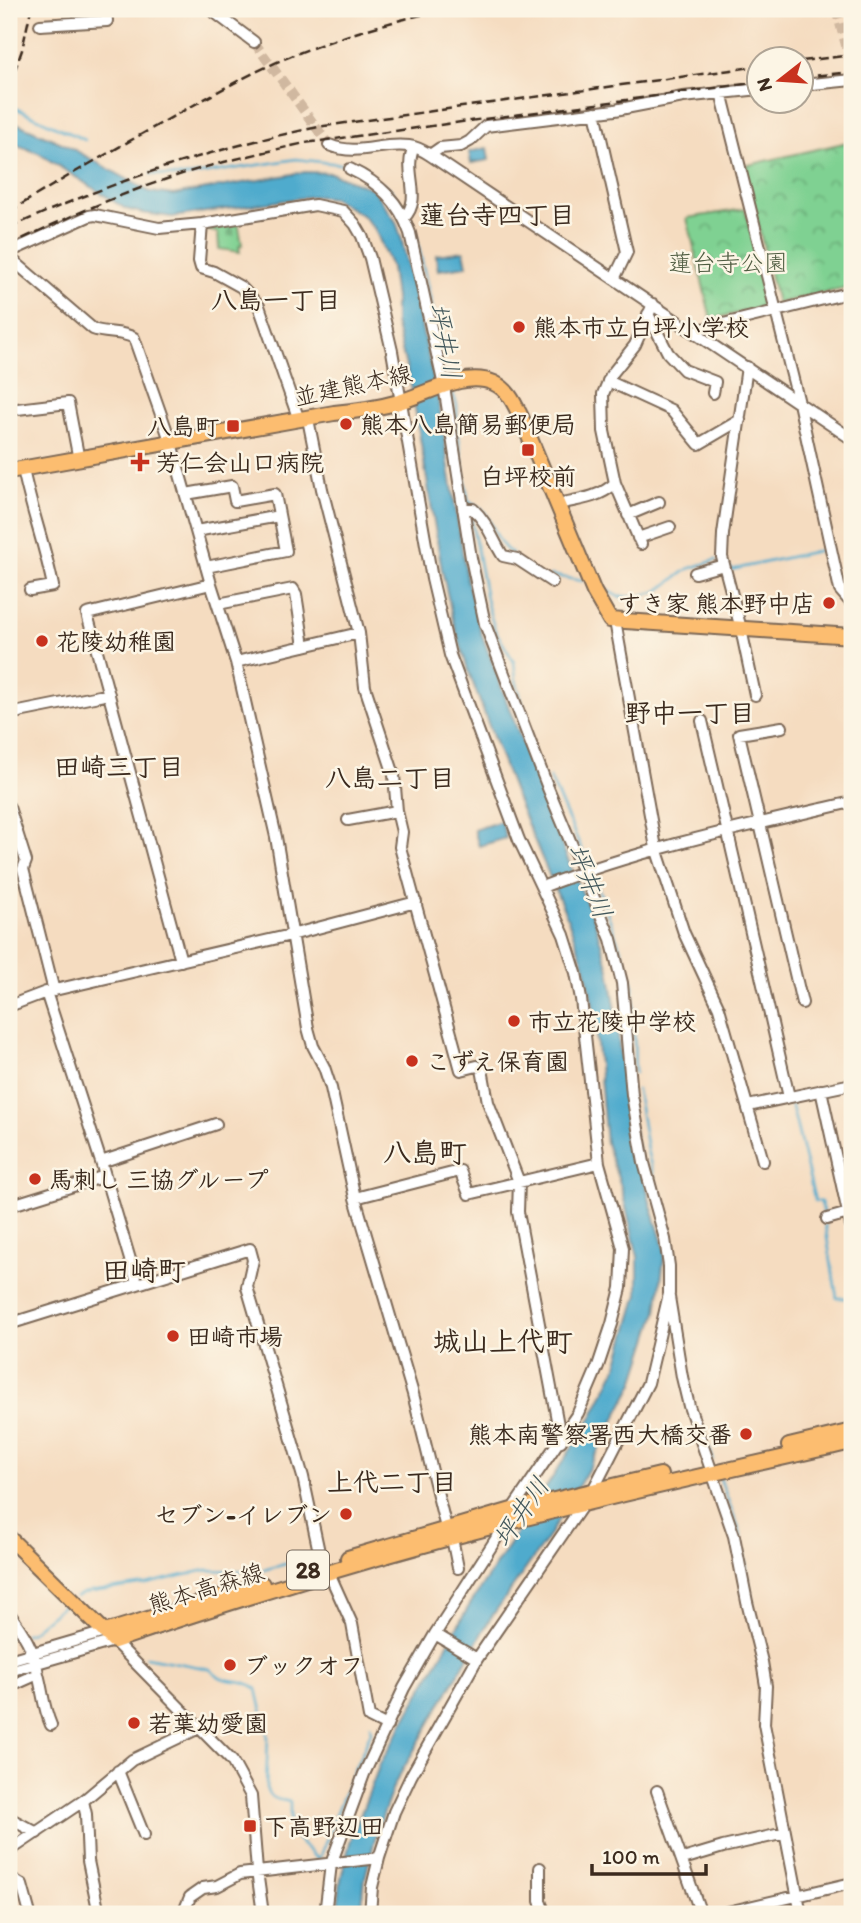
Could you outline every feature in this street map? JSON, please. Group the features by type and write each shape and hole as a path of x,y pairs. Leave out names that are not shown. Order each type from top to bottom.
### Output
{"main road":[{"name":"並建熊本線","path":"16,470 370,410 442,387 482,379 508,392 521,417 597,600 610,620 615,621"},
{"path":"615,621 852,636"},
{"name":"熊本高森線","path":"449,1533 503,1524 583,1504 852,1431"},
{"name":"熊本高森線","path":"109,1636 449,1533 512,1510 593,1490 852,1442"},
{"path":"9,1538 109,1636"}],"street":[{"path":"40,25 107,21 106,9"},
{"path":"210,9 254,42"},
{"path":"816,84 852,80"},
{"path":"430,155 440,148 470,141 485,126 746,90"},
{"path":"721,92 799,403 840,590 852,604"},
{"path":"595,112 628,252 614,279"},
{"path":"329,145 352,151 386,146 414,147 430,155 614,279 650,309 695,331 852,439"},
{"path":"404,218 412,210 414,200 409,164 414,147"},
{"path":"350,169 378,185 395,201 415,248 485,624 581,872 611,939 622,983 632,1095 644,1163 665,1239 669,1294 682,1377 689,1406 734,1536 762,1662 766,1686 764,1724 801,1914"},
{"path":"325,1914 336,1864 364,1774 404,1689 503,1524 578,1413 612,1324 621,1288 623,1248 599,1163 576,973 545,886 519,840 450,655 435,592 392,351 370,258 362,236 343,211 315,205 202,224 159,228 89,216 9,255 93,329 134,338 171,443 236,662 276,836 308,1028 331,1088 355,1198 413,1394 458,1568"},
{"path":"202,224 199,261 201,268 241,287 259,306 304,420 359,633 365,687 394,775 402,832 400,847 461,1070 477,1066 482,1069 488,1102 519,1182 518,1212 561,1441"},
{"path":"695,331 852,292"},
{"path":"650,309 635,345 608,381 603,394 602,410 615,483 639,541 670,527"},
{"path":"650,309 668,353 684,370 715,382 713,393"},
{"path":"747,367 723,534 724,565 755,695"},
{"path":"608,381 671,410 699,444 740,420"},
{"path":"9,410 68,403 79,460"},
{"path":"16,470 44,544 54,586 30,590"},
{"path":"557,504 607,491 615,483"},
{"path":"186,494 232,486 235,501 275,494 286,551 206,567"},
{"path":"628,515 659,502"},
{"path":"463,509 473,509 481,517 494,535 503,556 517,559 552,582"},
{"path":"196,531 279,516"},
{"path":"695,573 724,565"},
{"path":"181,961 87,614 211,584"},
{"path":"218,604 293,589 304,646"},
{"path":"615,621 656,848 684,933 719,1008 763,1161"},
{"path":"236,662 359,633"},
{"path":"9,715 109,694"},
{"path":"702,720 789,1097"},
{"path":"782,727 739,734 802,1003"},
{"path":"545,886 656,848 852,802"},
{"path":"9,807 26,861 23,869 50,992 137,1283"},
{"path":"348,820 397,811"},
{"path":"9,870 23,869"},
{"path":"9,1006 50,992 291,935 416,902"},
{"path":"748,1106 852,1084"},
{"path":"821,1090 852,1231"},
{"path":"101,1162 216,1124"},
{"path":"355,1198 460,1171 469,1194 599,1163"},
{"path":"9,1206 105,1176"},
{"path":"827,1219 850,1213"},
{"path":"9,1324 250,1249 253,1260 247,1287 303,1477 326,1570 352,1625 369,1717 387,1726"},
{"path":"370,1914 377,1858 411,1776 475,1658 593,1490 648,1383 669,1294"},
{"path":"9,1613 26,1638 36,1663 43,1693 43,1709 51,1725"},
{"path":"437,1634 475,1658"},
{"path":"9,1671 109,1636 232,1761 251,1796 263,1914"},
{"path":"9,1660 36,1663"},
{"path":"9,1686 36,1663"},
{"path":"9,1851 83,1801 132,1760 198,1728"},
{"path":"118,1771 144,1835"},
{"path":"657,1791 701,1914"},
{"path":"83,1801 89,1861 99,1914"},
{"path":"9,1818 37,1833"},
{"path":"683,1859 785,1833"},
{"path":"183,1914 190,1896 240,1874 377,1858"},
{"path":"540,1868 540,1900 545,1914"},
{"path":"9,1877 22,1885 30,1914"},
{"path":"719,1914 852,1884"}],"green space":[{"name":"蓮台寺公園","path":"852,141 852,287 777,303 744,166"},
{"name":"蓮台寺公園","path":"745,209 770,306 711,319 687,218"},
{"path":"238,221 242,245 239,246 240,252 219,249 218,233 207,230 206,226"}],"water":[{"path":"9,120 64,144 150,192 173,195 305,172 331,173 373,189 396,222 438,399 467,580 479,627 550,818 594,920 609,969 630,1113 650,1202 665,1250 657,1312 634,1383 547,1539 490,1619 394,1785 377,1831 365,1878 361,1914 337,1914 341,1878 350,1842 380,1764 469,1606 593,1415 616,1369 638,1294 638,1257 621,1187 606,1143 594,1010 585,967 567,917 513,790 467,667 453,620 412,390 395,323 391,267 375,229 362,215 333,198 314,196 172,217 126,209 38,153 9,142"},
{"path":"487,148 489,160 471,163 469,152"},
{"path":"464,251 467,266 438,270 436,255"},
{"path":"501,821 506,838 479,846 474,830"}],"waterway":[{"path":"9,105 85,140"},
{"path":"151,174 183,177 296,159 349,165"},
{"path":"382,183 390,189 405,210"},
{"name":"坪井川","path":"416,235 433,311"},
{"name":"坪井川","path":"451,388 457,405 457,425 469,506"},
{"path":"468,501 483,510 503,545 512,553"},
{"path":"470,512 487,604 495,630 514,662 525,713"},
{"path":"730,567 731,570 826,549"},
{"path":"597,586 620,597 640,596 658,591 688,569 716,560"},
{"path":"550,575 582,581"},
{"name":"坪井川","path":"550,778 590,868"},
{"name":"坪井川","path":"593,874 633,983 635,1073"},
{"path":"637,1090 647,1150 675,1260 674,1279"},
{"path":"791,1103 815,1201 821,1202 823,1213"},
{"path":"825,1225 837,1298 852,1298"},
{"path":"674,1292 681,1338"},
{"path":"708,1445 713,1459"},
{"path":"719,1476 740,1532 753,1607"},
{"path":"76,1597 83,1593 146,1584 206,1570 260,1571 307,1558"},
{"path":"26,1634 67,1602"},
{"path":"9,1637 19,1635"},
{"path":"146,1657 210,1669 222,1678 244,1682 257,1689 268,1737 266,1788 273,1798 290,1802 290,1828 295,1837 316,1858 320,1857 371,1732 370,1725"}],"tunnel":[{"path":"836,9 852,67"},
{"path":"254,42 329,145"}],"railway":[{"path":"9,87 22,50 31,9"},
{"path":"9,212 174,116 277,62 363,31 450,9"},
{"path":"816,59 852,55"},
{"path":"9,228 124,181 203,155 324,126 746,68"},
{"path":"816,76 852,72"},
{"path":"9,245 101,203 158,182 213,165 305,143 746,84"}],"place":[{"name":"熊本市立白坪小学校","path":"519,327"},
{"name":"熊本八島簡易郵便局","path":"346,424"},
{"name":"八島町","path":"233,426"},
{"name":"白坪校前","path":"528,450"},
{"name":"芳仁会山口病院","path":"140,462"},
{"name":"すき家 熊本野中店","path":"829,603"},
{"name":"花陵幼稚園","path":"42,641"},
{"name":"市立花陵中学校","path":"514,1021"},
{"name":"こずえ保育園","path":"412,1061"},
{"name":"馬刺し 三協グループ","path":"35,1179"},
{"name":"田崎市場","path":"173,1336"},
{"name":"熊本南警察署西大橋交番","path":"746,1434"},
{"name":"セブン-イレブン","path":"346,1514"},
{"name":"ブックオフ","path":"230,1665"},
{"name":"若葉幼愛園","path":"134,1723"},
{"name":"下高野辺田","path":"250,1826"}],"district":[{"name":"蓮台寺四丁目","path":"497,215"},
{"name":"八島一丁目","path":"276,300"},
{"name":"野中一丁目","path":"690,713"},
{"name":"田崎三丁目","path":"119,767"},
{"name":"八島二丁目","path":"390,778"},
{"name":"八島町","path":"425,1152"},
{"name":"田崎町","path":"144,1270"},
{"name":"城山上代町","path":"503,1341"},
{"name":"上代二丁目","path":"392,1482"}]}
